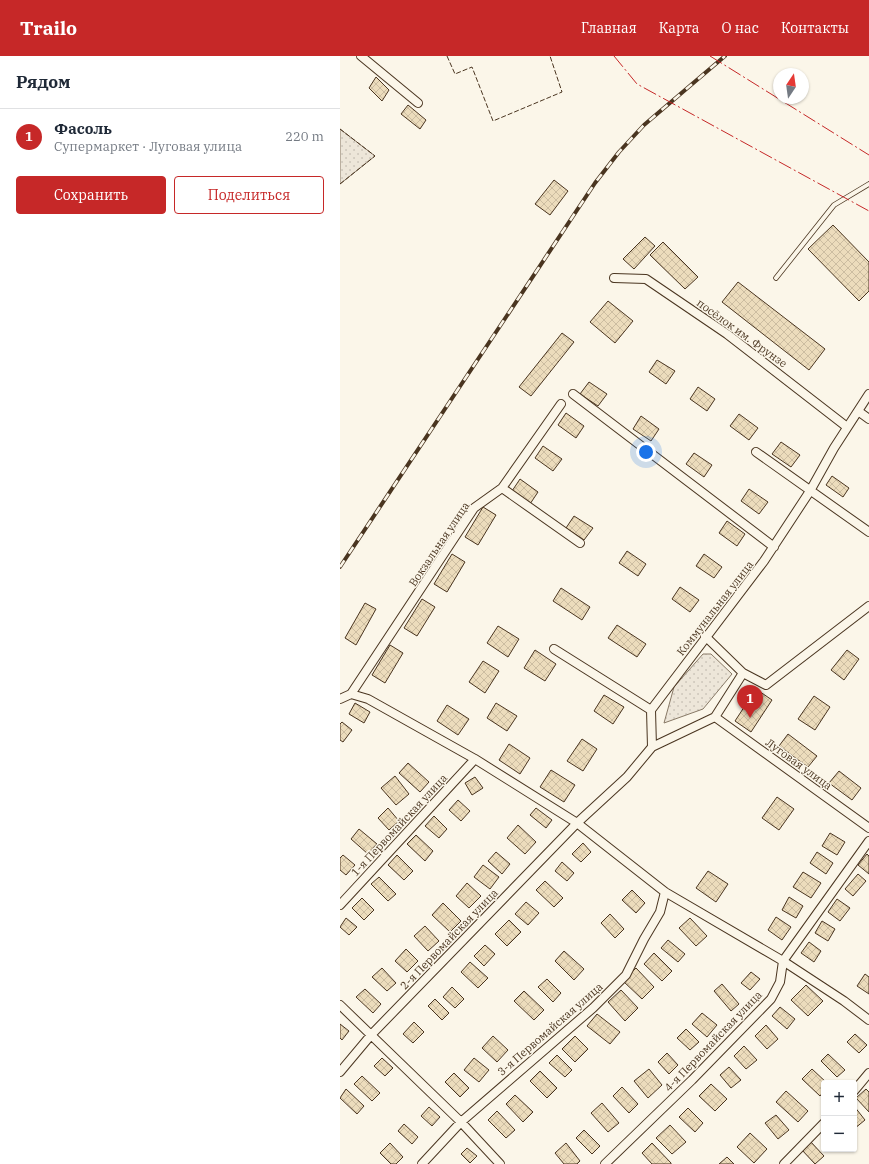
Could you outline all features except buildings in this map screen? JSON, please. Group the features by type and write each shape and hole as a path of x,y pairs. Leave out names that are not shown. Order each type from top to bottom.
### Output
{"street":[{"path":"361,56 418,102"},
{"name":"посёлок им. Фрунзе","path":"614,278 646,279 727,334 847,428"},
{"path":"573,394 774,547"},
{"name":"Коммунальная улица","path":"651,710 705,636 774,547 869,394"},
{"name":"Вокзальная улица","path":"351,694 474,508 502,488 561,404"},
{"path":"858,412 869,419"},
{"path":"756,452 869,532"},
{"path":"502,488 580,542"},
{"path":"705,636 744,673 766,685 869,606"},
{"path":"554,648 651,710 652,747"},
{"path":"576,823 627,777 652,747 715,717 744,673"},
{"path":"340,699 351,694 368,699 475,759 576,823 665,892 782,961 844,1001 869,1020"},
{"name":"Луговая улица","path":"715,717 869,828"},
{"name":"1-я Первомайская улица","path":"340,906 475,759"},
{"name":"2-я Первомайская улица","path":"340,1072 371,1035 576,823"},
{"path":"782,961 869,841"},
{"name":"3-я Первомайская улица","path":"422,1164 461,1122 593,1008 626,975 644,939 660,912 665,892"},
{"name":"4-я Первомайская улица","path":"605,1164 692,1080 771,999 780,982 782,961"},
{"path":"340,1005 461,1122 500,1164"},
{"path":"857,1087 869,1073"},
{"path":"784,1164 821,1126"}],"lane":[{"path":"776,278 834,205 869,184"}],"shaded area":[{"path":"340,129 375,156 340,184"},
{"path":"703,654 711,654 732,674 703,709 664,723 674,687"}],"railway":[{"path":"340,567 595,183 619,152 644,125 725,56"}],"fence":[{"path":"447,56 455,74 472,67 493,121 562,92 550,56"},
{"path":"340,129 375,156 340,184"}],"power":[{"path":"614,56 637,84 869,211"},
{"path":"710,56 869,155"}],"place":[{"name":"Фасоль","path":"750,718"}]}
